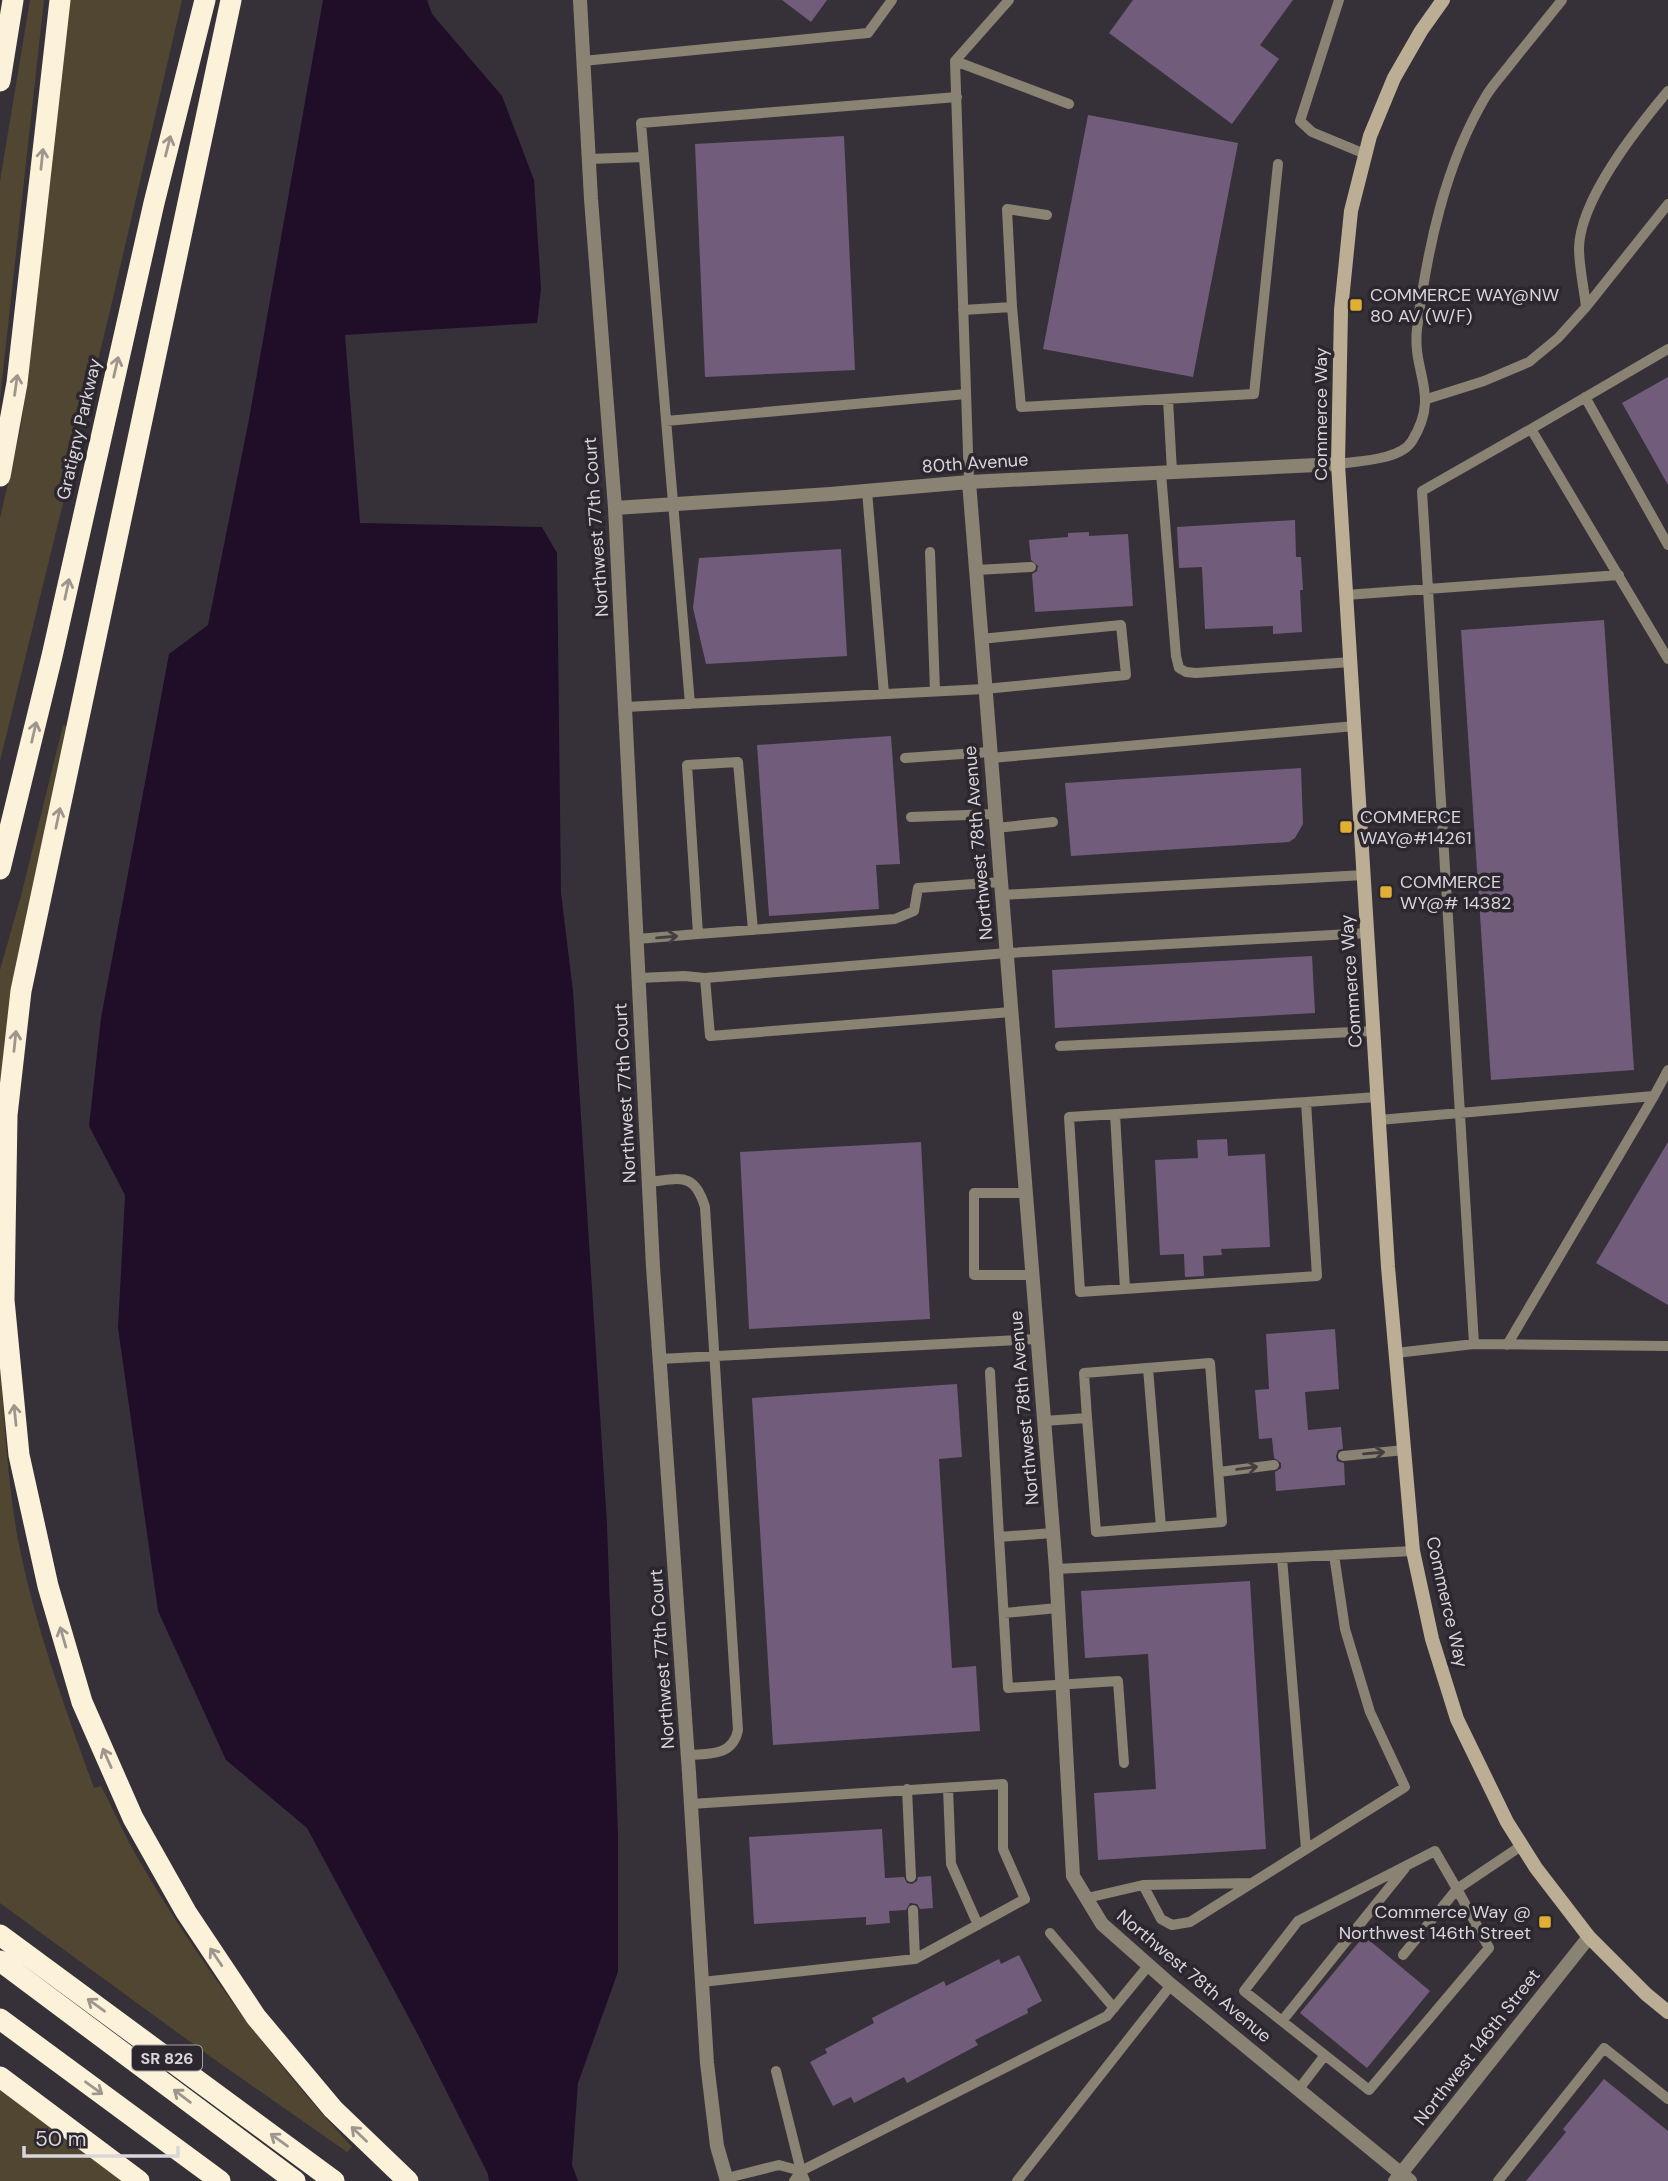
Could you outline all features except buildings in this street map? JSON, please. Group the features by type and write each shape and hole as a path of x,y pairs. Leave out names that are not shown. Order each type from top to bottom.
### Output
{"highway":[{"path":"0,81 13,0"},
{"path":"0,476 17,383 60,0"},
{"name":"Gratigny Parkway","path":"0,869 52,656 154,203 205,0"},
{"path":"231,0 21,991 7,1115 4,1300 19,1455 48,1586 82,1702 133,1818 186,1912 257,2017 333,2109 408,2181"},
{"name":"SR 826","path":"0,1935 334,2181"},
{"path":"0,1961 295,2181"},
{"path":"0,2019 220,2181"},
{"path":"0,2077 139,2181"}],"street":[{"name":"Northwest 77th Court","path":"580,0 615,508 649,1182 702,1982 717,2146 727,2180"},
{"name":"Commerce Way","path":"1443,0 1421,31 1394,78 1370,136 1351,211 1341,310 1338,464 1377,1097 1413,1551 1432,1639 1457,1719 1507,1822 1552,1890 1589,1937 1668,2012"},
{"name":"80th Avenue","path":"615,508 969,482 1338,464"},
{"name":"Northwest 78th Avenue","path":"969,482 1056,1569 1073,1876 1102,1924 1402,2178"},
{"name":"Northwest 146th Street","path":"1402,2178 1589,1937"}],"lane":[{"path":"583,61 868,33 892,0"},
{"path":"969,482 956,61 1009,0"},
{"path":"1339,0 1300,121 1312,132 1366,154"},
{"path":"1338,464 1389,457 1410,445 1421,425 1427,399 1415,345 1421,299 1452,171 1469,127 1487,93 1562,0"},
{"path":"956,61 1069,104"},
{"path":"1586,307 1579,247 1586,215 1600,185 1668,91"},
{"path":"690,704 641,124 957,97"},
{"path":"589,159 644,157"},
{"path":"1047,215 1007,209 1021,407 1254,394 1278,164"},
{"path":"1427,399 1484,381 1529,362 1558,338 1586,307 1668,204"},
{"path":"963,310 1012,307"},
{"path":"1474,1344 1422,491 1668,349"},
{"path":"666,421 966,394"},
{"path":"1585,397 1668,545"},
{"path":"1168,399 1167,472 1176,656 1179,668 1196,673 1351,662"},
{"path":"1531,429 1668,659"},
{"path":"867,491 884,694"},
{"path":"930,552 935,691"},
{"path":"976,570 1031,567"},
{"path":"1346,595 1619,576"},
{"path":"625,707 985,689 1126,675 1121,625 982,639"},
{"path":"905,758 991,755 1355,726"},
{"path":"698,934 687,765 738,762 753,930"},
{"path":"911,817 1053,822"},
{"path":"637,939 895,919 914,911 918,888 1001,889 1364,875"},
{"path":"639,978 705,978 1007,953 1367,933"},
{"path":"705,978 710,1037 1011,1012"},
{"path":"1060,1046 1374,1031"},
{"path":"1507,1345 1668,1070"},
{"path":"1379,1120 1654,1096"},
{"path":"1306,1102 1317,1276 1080,1292 1069,1117 1377,1097"},
{"path":"1115,1114 1125,1289"},
{"path":"649,1182 686,1179 692,1182 701,1195 705,1207 738,1730 736,1740 725,1750 688,1755"},
{"path":"1026,1193 974,1193 974,1275 1032,1275"},
{"path":"660,1359 1037,1339"},
{"path":"1396,1353 1474,1344 1668,1346"},
{"path":"1210,1363 1222,1522 1096,1532 1084,1373 1148,1368 1210,1363"},
{"path":"1148,1368 1161,1527"},
{"path":"989,1372 1008,1688 1118,1681 1124,1763"},
{"path":"1044,1421 1087,1418"},
{"path":"1343,1456 1405,1450"},
{"path":"1219,1472 1274,1465"},
{"path":"999,1536 1053,1533"},
{"path":"1056,1569 1413,1551"},
{"path":"1143,1885 1161,1919 1172,1925 1190,1922 1405,1787 1370,1712 1345,1629 1334,1555"},
{"path":"1282,1558 1306,1849"},
{"path":"1004,1613 1058,1608"},
{"path":"691,1804 1003,1784 1003,1849 1025,1899 915,1959 702,1982"},
{"path":"948,1788 951,1864 978,1925"},
{"path":"907,1789 911,1877"},
{"path":"1403,1955 1457,1889 1521,1846"},
{"path":"1435,1851 1489,1948 1369,2090 1244,1991 1298,1921 1408,1865 1435,1851"},
{"path":"1282,2021 1408,1865"},
{"path":"1087,1898 1143,1885 1251,1883"},
{"path":"913,1910 915,1959"},
{"path":"1050,1933 1114,2008"},
{"path":"794,2181 1107,2016 1149,1965"},
{"path":"1017,2181 1171,1985"},
{"path":"1498,2181 1604,2048 1668,2099"},
{"path":"1298,2089 1325,2055"},
{"path":"776,2071 803,2176"},
{"path":"727,2180 779,2165 803,2176"}],"shaded area":[{"path":"30,0 44,0 0,398 0,181"},
{"path":"69,0 182,0 109,315 0,761 0,518 21,426 29,366"},
{"path":"323,0 427,0 432,14 502,96 534,180 541,289 537,323 345,335 360,523 542,527 557,553 561,893 573,991 607,1524 618,1834 618,1972 578,2083 572,2165 578,2181 489,2181 488,2174 416,2031 307,1828 226,1760 158,1611 118,1328 125,1195 89,1126 101,1018 169,654 208,625 249,419"},
{"path":"63,725 71,727 0,1116 0,970"},
{"path":"0,1359 11,1490 24,1566 50,1662 94,1788 101,1786 140,1862 192,1945 268,2049 352,2147 347,2152 211,2057 0,1903"},
{"path":"0,2090 123,2181 0,2181"}],"place":[{"name":"COMMERCE WAY@NW 80 AV (W/F)","path":"1356,305"},
{"name":"COMMERCE WAY@#14261","path":"1346,827"},
{"name":"COMMERCE WY@# 14382","path":"1386,892"},
{"name":"Commerce Way @ Northwest 146th Street","path":"1545,1922"}]}
